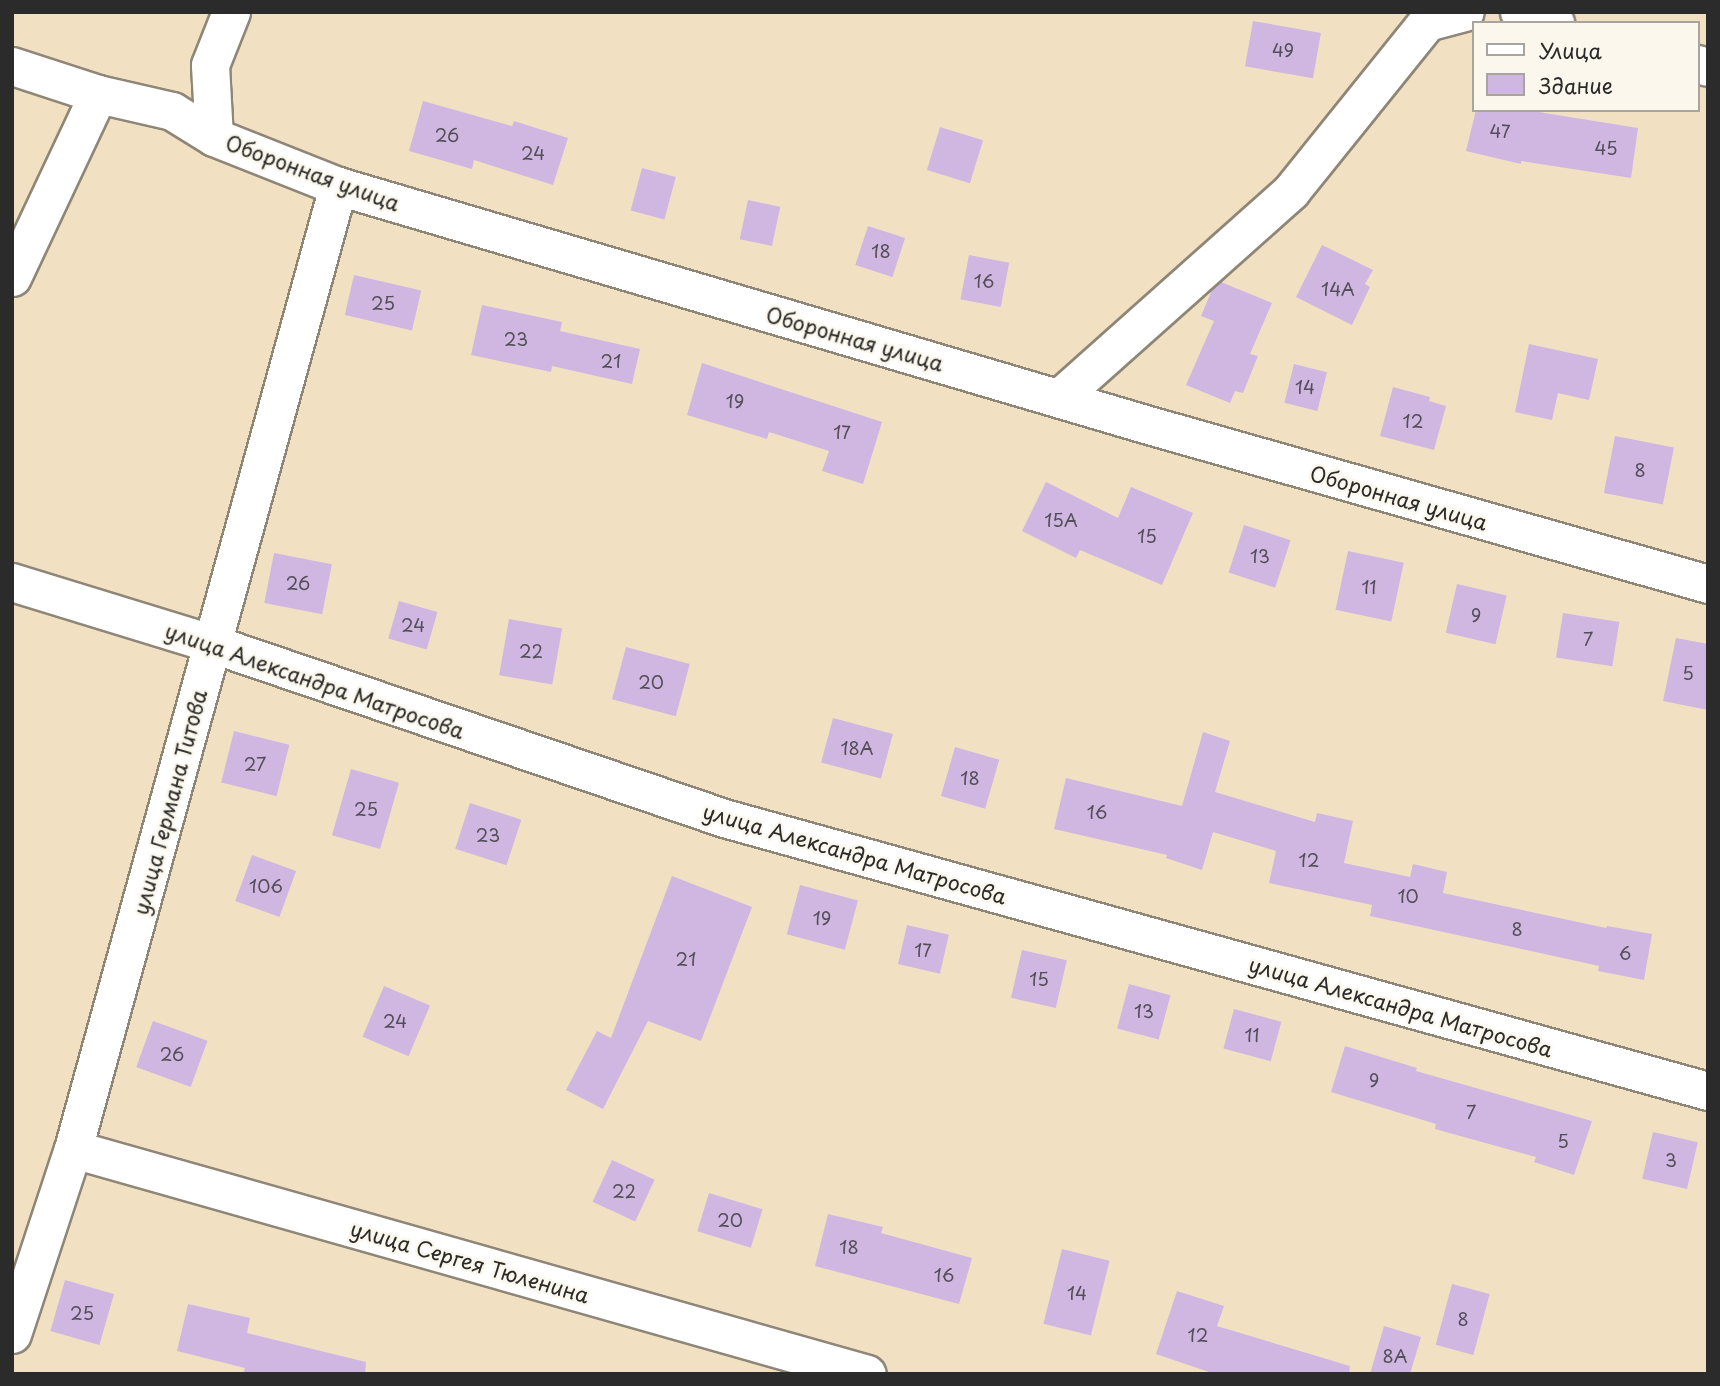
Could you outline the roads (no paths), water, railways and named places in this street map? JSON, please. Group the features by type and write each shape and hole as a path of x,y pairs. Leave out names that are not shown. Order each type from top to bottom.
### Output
{"street":[{"path":"214,137 210,65 231,12"},
{"path":"1059,398 1291,191 1426,22 1465,12"},
{"path":"1519,12 1548,21"},
{"name":"Оборонная улица","path":"12,66 98,94 172,111 214,137 338,186 1059,398 1708,584"},
{"path":"12,277 98,94"},
{"name":"улица Германа Титова","path":"12,1334 73,1149 338,186"},
{"name":"улица Александра Матросова","path":"12,582 213,644 724,818 1708,1091"},
{"name":"улица Сергея Тюленина","path":"73,1149 867,1374"}]}
